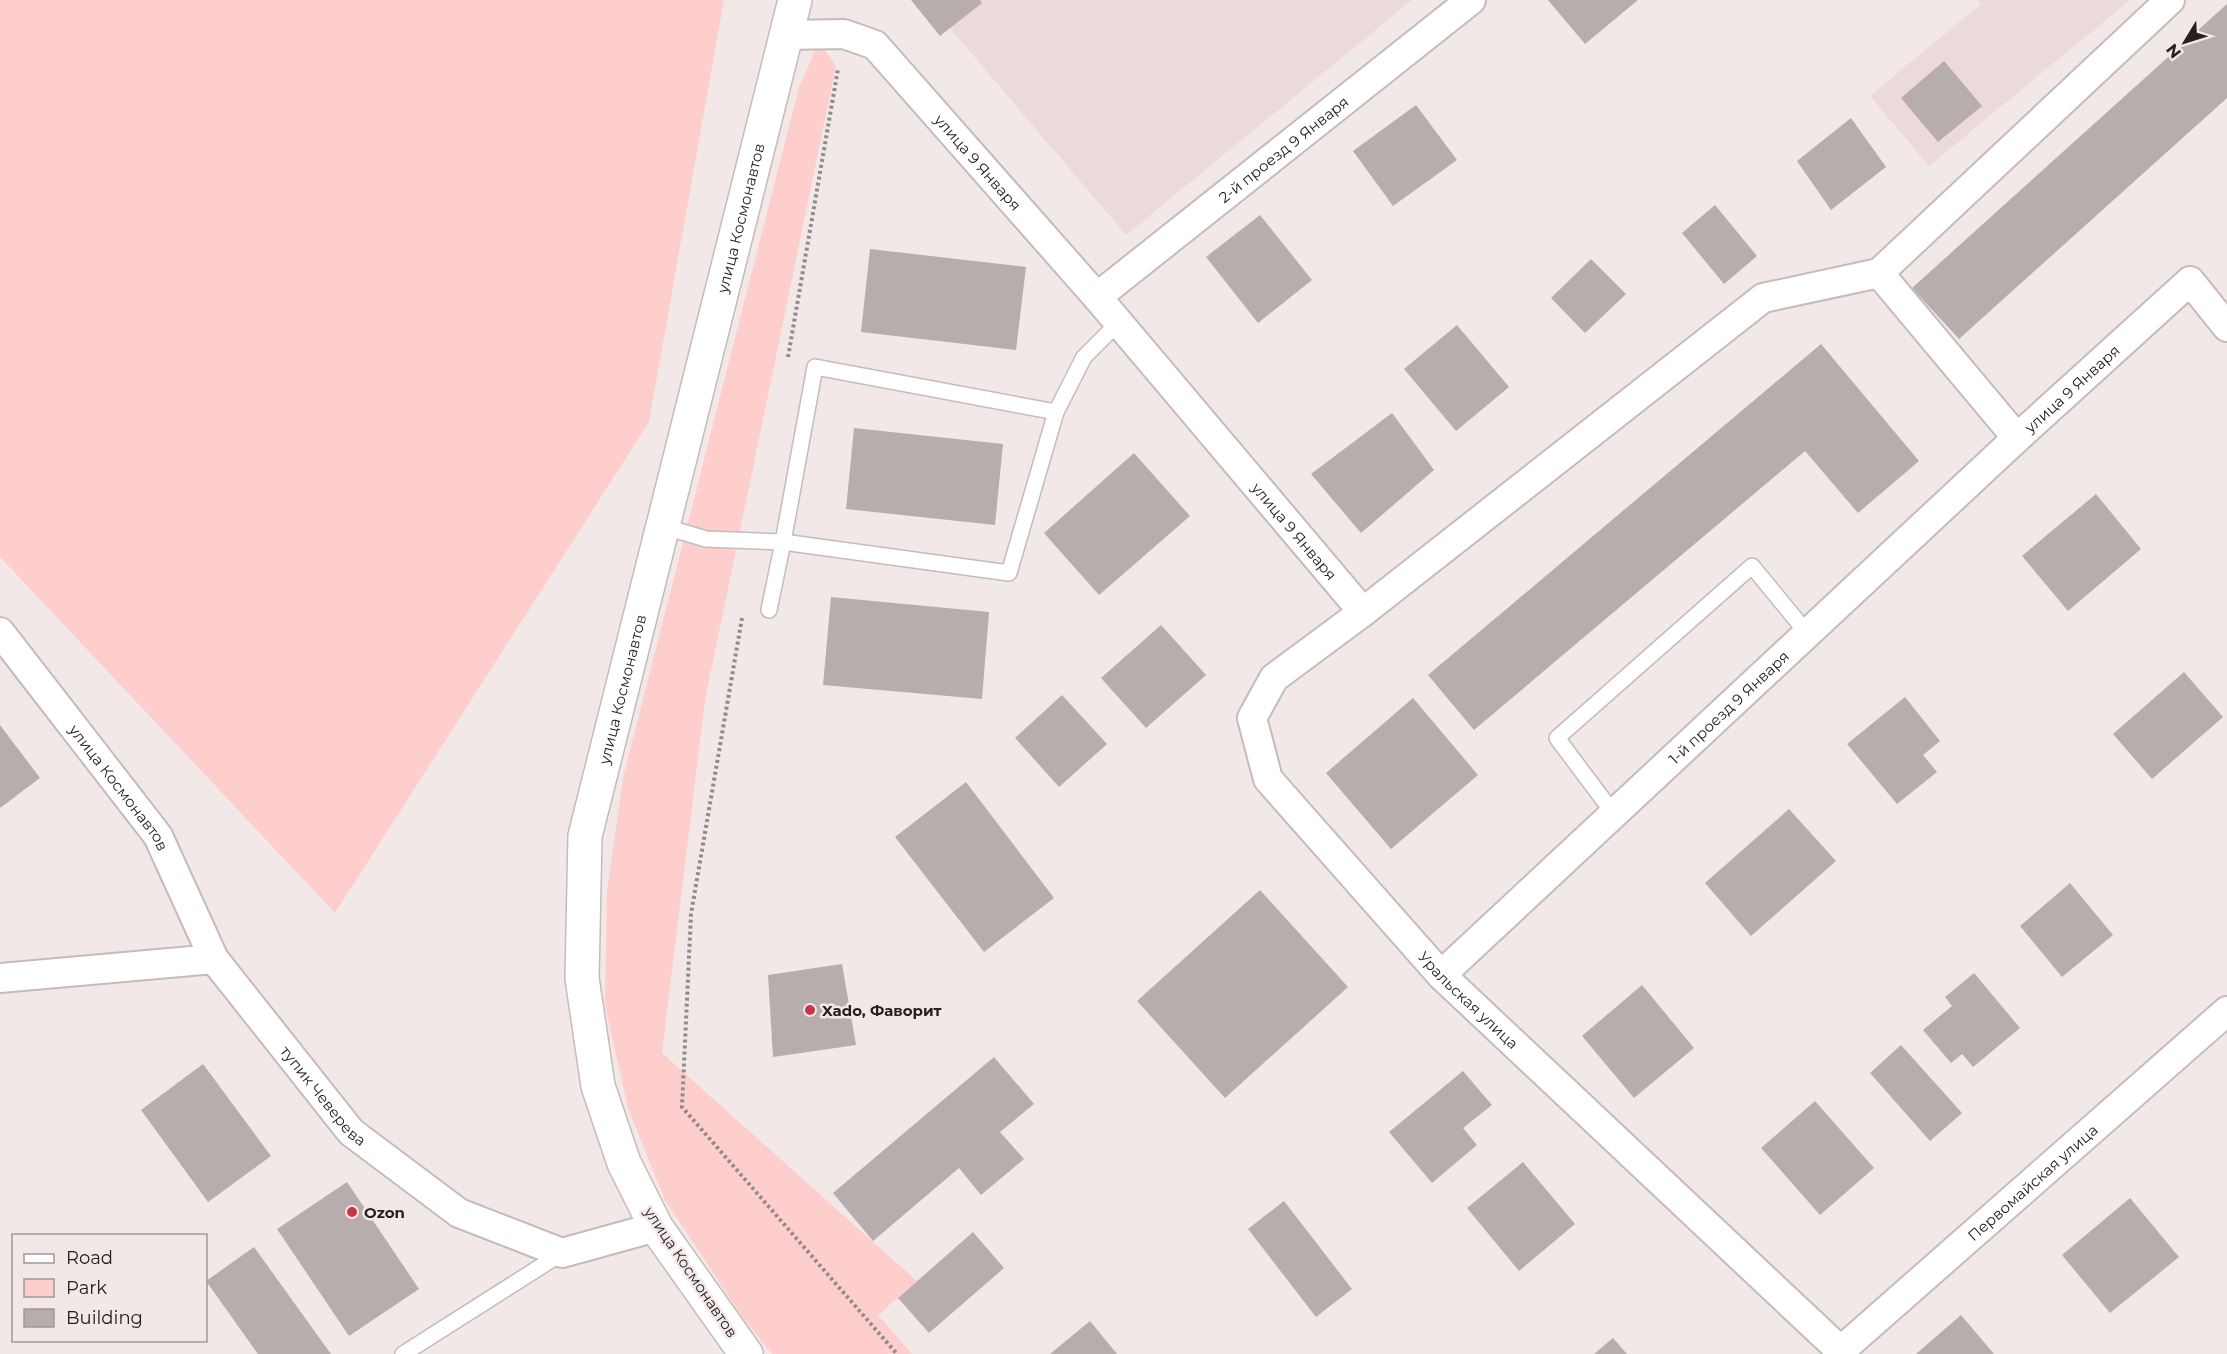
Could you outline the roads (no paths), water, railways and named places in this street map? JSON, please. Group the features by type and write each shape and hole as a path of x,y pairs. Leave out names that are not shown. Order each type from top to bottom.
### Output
{"main road":[{"name":"улица Космонавтов","path":"746,1354 656,1227 624,1163 598,1086 582,978 585,836 795,0"}],"street":[{"name":"2-й проезд 9 Января","path":"1097,297 1471,0"},
{"path":"1363,612 1763,298 1879,273 2170,0"},
{"name":"улица 9 Января","path":"785,35 844,34 875,45 1119,322 1363,612"},
{"name":"улица 9 Января","path":"1879,273 2017,438 2190,281 2227,327"},
{"name":"1-й проезд 9 Января","path":"1441,975 2017,438"},
{"name":"Уральская улица","path":"1363,612 1274,678 1252,718 1268,778 1441,975 1841,1353"},
{"name":"улица Космонавтов","path":"0,632 158,836 214,959"},
{"path":"0,978 214,959"},
{"name":"тупик Чеверева","path":"214,959 351,1132 459,1213 562,1253"},
{"name":"Первомайская улица","path":"1841,1353 2227,1011"},
{"path":"562,1253 656,1227"}],"lane":[{"path":"662,526 706,540 783,542 1009,573 1056,412 1084,357 1119,322"},
{"path":"770,610 814,367 1056,412"},
{"path":"1614,814 1557,738 1752,566 1807,633"},
{"path":"403,1354 562,1253"}],"place":[{"name":"Xado, Фаворит","path":"810,1010"},
{"name":"Ozon","path":"352,1212"}]}
